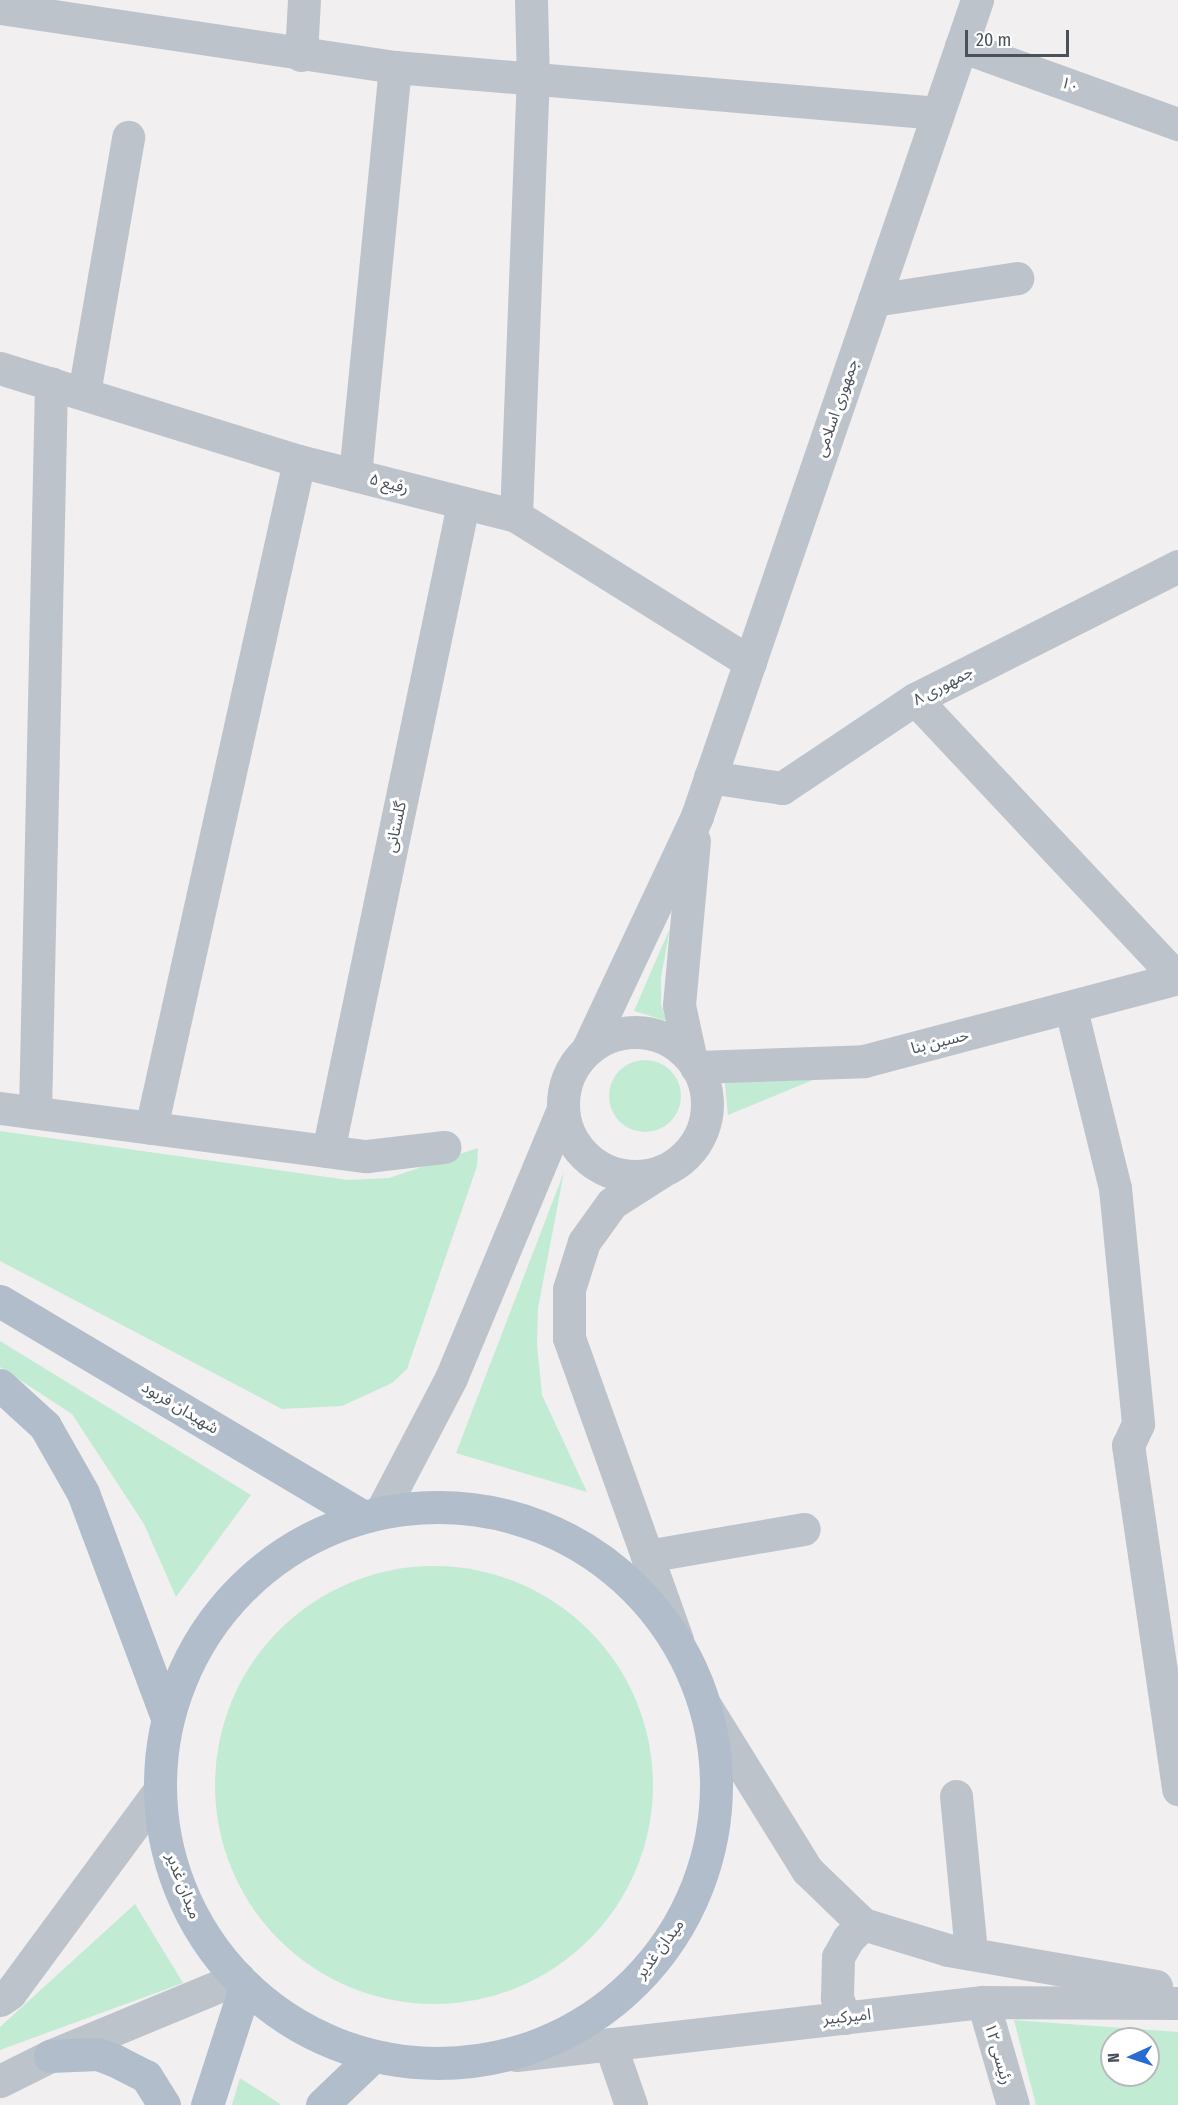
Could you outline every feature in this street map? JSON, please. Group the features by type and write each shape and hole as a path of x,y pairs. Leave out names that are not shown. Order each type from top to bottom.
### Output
{"main road":[{"name":"شهيدان فربود","path":"0,1301 371,1514"},
{"path":"0,1385 45,1426 83,1493 167,1718"},
{"name":"میدان غدیر","path":"433,1504 505,1512 573,1539 632,1583 677,1640 706,1707 718,1779 709,1852 683,1921 640,1979 583,2025 516,2055 444,2066 372,2057 304,2031 242,1982 200,1930 170,1863 159,1791 167,1718 194,1649 237,1590 294,1545 371,1514 433,1504"},
{"path":"207,2105 242,1982"},
{"path":"51,2056 98,2054 114,2060 146,2076 164,2105"},
{"path":"322,2105 372,2057"}],"street":[{"path":"301,55 304,0"},
{"path":"516,516 533,81 531,0"},
{"name":"جمهوری اسلامی","path":"697,816 977,0"},
{"path":"0,8 75,10 301,55 396,67 533,81 938,113"},
{"name":"۱۰","path":"961,46 1178,124"},
{"path":"355,475 396,67"},
{"path":"84,393 128,137"},
{"path":"874,300 1017,278"},
{"name":"رفیع ۵","path":"0,368 299,460 516,516 750,662"},
{"path":"35,1112 51,383"},
{"path":"151,1128 299,460"},
{"name":"گلستانی","path":"328,1151 463,504"},
{"name":"جمهوری ۸","path":"710,777 782,788 915,699 1178,566"},
{"path":"915,699 1177,978"},
{"path":"371,1514 451,1378 562,1109 564,1086 573,1065 588,1048 697,816"},
{"path":"677,1640 569,1338 569,1289 584,1242 612,1203 682,1159 696,1142 705,1120 707,1098 693,1062 679,1005 697,816"},
{"name":"حسین بنا","path":"693,1062 864,1061 1071,1009 1177,978"},
{"path":"1071,1009 1114,1188 1138,1424 1128,1445 1178,1789"},
{"path":"588,1048 618,1034 652,1033 673,1041 693,1062"},
{"path":"0,1108 367,1156 444,1147"},
{"path":"562,1109 568,1131 580,1150 597,1165 629,1175 662,1171"},
{"path":"646,1556 804,1529"},
{"path":"706,1707 807,1870 863,1924 971,1953 1178,1990"},
{"path":"0,2000 10,1993 159,1791"},
{"path":"956,1796 971,1953"},
{"path":"845,2018 837,1998 838,1957 848,1939 863,1924"},
{"path":"0,2082 51,2056 242,1982"},
{"name":"امیرکبیر","path":"516,2055 983,2002 1178,2002"},
{"name":"رئیسی ۱۲","path":"983,2002 1013,2105"},
{"path":"610,2044 631,2105"}],"green space":[{"path":"670,928 661,978 661,1004 667,1021 634,1011"},
{"path":"645,1060 665,1066 675,1076 681,1096 675,1116 665,1126 645,1132 625,1126 615,1116 609,1096 615,1076 625,1066"},
{"path":"724,1075 820,1077 728,1115"},
{"path":"0,1131 348,1180 389,1178 478,1148 477,1166 407,1369 392,1383 342,1406 282,1409 0,1261"},
{"path":"564,1172 538,1308 537,1345 542,1395 587,1492 456,1453"},
{"path":"0,1341 251,1495 176,1597 144,1524 72,1414 0,1367"},
{"path":"434,1566 477,1570 518,1583 556,1603 589,1630 616,1663 636,1701 649,1742 653,1785 649,1828 636,1869 616,1907 589,1940 556,1967 518,1987 477,2000 434,2004 391,2000 350,1987 312,1967 279,1940 252,1907 232,1869 219,1828 215,1785 219,1742 232,1701 252,1663 279,1630 312,1603 350,1583 391,1570"},
{"path":"135,1904 183,1983 0,2050 0,2027"},
{"path":"1014,2020 1110,2027 1100,2027 1100,2087 1160,2087 1160,2031 1178,2032 1178,2105 1036,2105"},
{"path":"240,2078 280,2104 280,2105 232,2105"}]}
